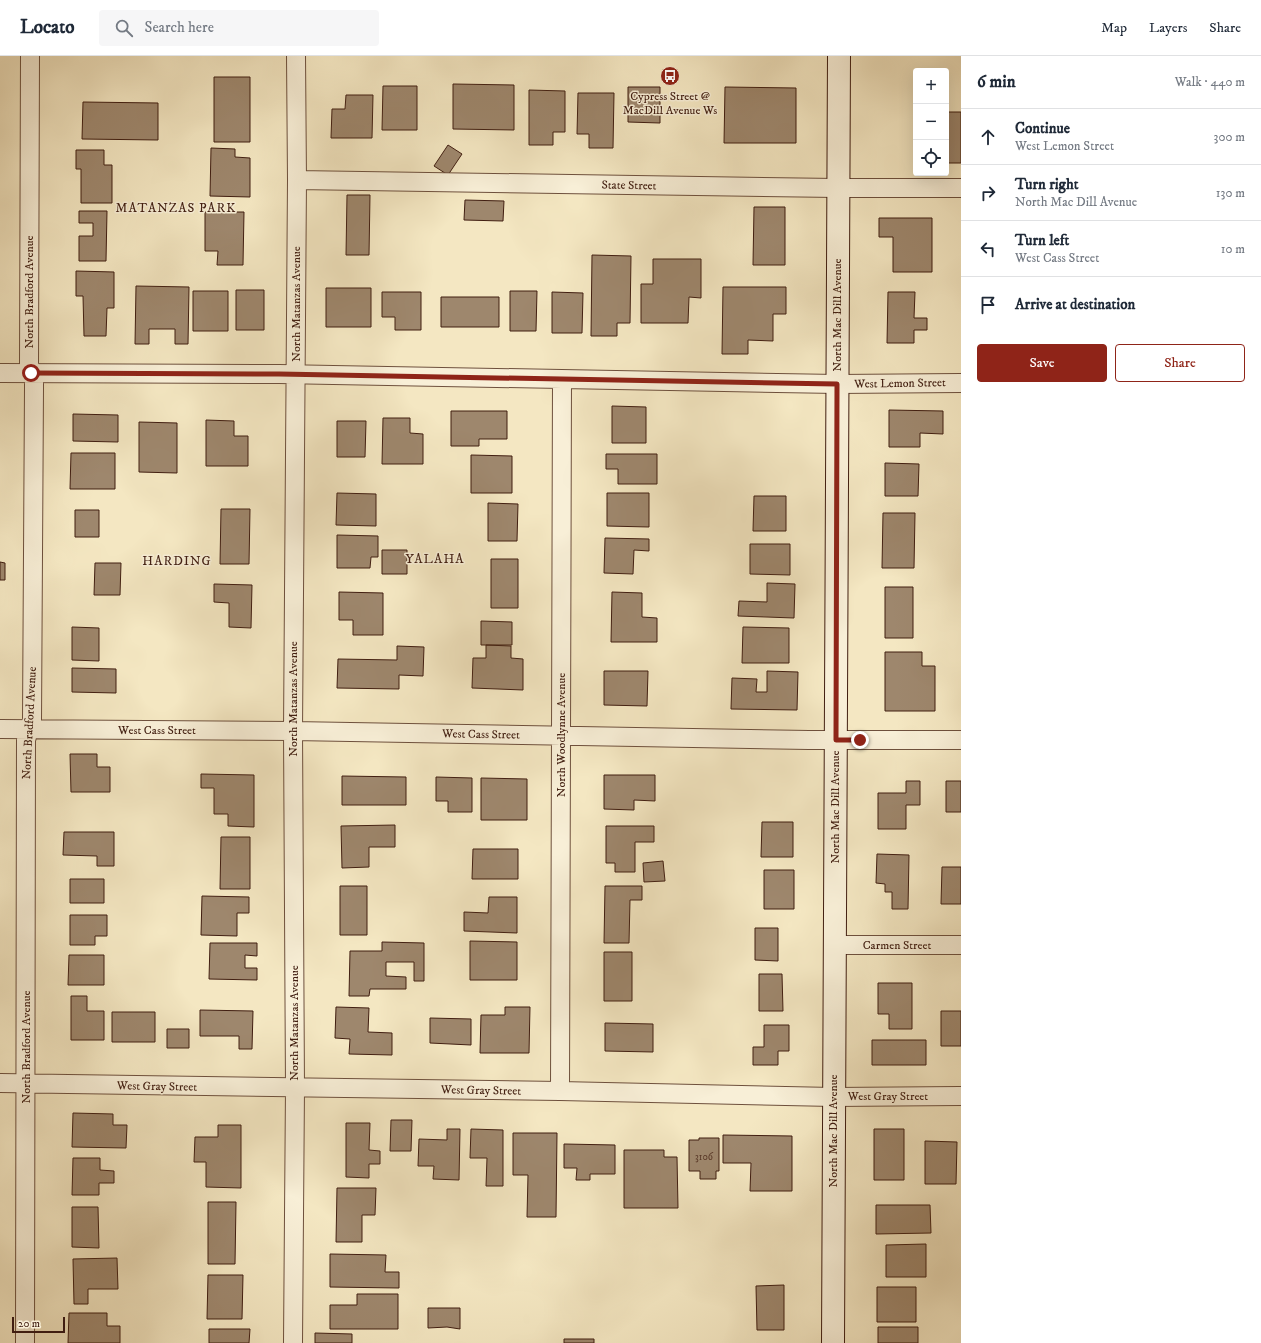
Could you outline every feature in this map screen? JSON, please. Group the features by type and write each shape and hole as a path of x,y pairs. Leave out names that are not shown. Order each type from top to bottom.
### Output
{"street":[{"name":"North Bradford Avenue","path":"25,1343 26,740 32,720 34,381 29,364 30,56"},
{"name":"North Matanzas Avenue","path":"293,1343 295,1088 293,731 297,180 296,56"},
{"name":"North Mac Dill Avenue","path":"833,1343 837,188 839,56"},
{"name":"State Street","path":"297,180 837,188 961,188"},
{"name":"West Lemon Street","path":"0,373 295,375 837,384 961,383"},
{"name":"North Woodlynne Avenue","path":"560,1091 562,380"},
{"name":"West Cass Street","path":"0,729 293,731 836,740 961,740"},
{"name":"Carmen Street","path":"834,945 961,945"},
{"name":"West Gray Street","path":"0,1083 560,1091 833,1097 961,1096"}],"building":[{"path":"214,77 250,77 250,142 214,142"},
{"path":"453,84 514,85 514,130 453,129"},
{"path":"383,86 417,86 417,130 382,130"},
{"path":"628,87 660,87 660,123 628,122"},
{"path":"725,87 796,88 796,143 724,143"},
{"path":"529,90 565,91 565,132 553,132 553,145 529,145"},
{"path":"578,93 614,93 613,148 589,148 589,134 577,134"},
{"path":"346,95 373,95 372,138 331,138 332,109 345,109"},
{"path":"83,102 158,103 158,140 82,139"},
{"path":"949,112 961,112 961,163 949,163"},
{"path":"448,145 462,154 448,175 434,166"},
{"path":"211,148 235,149 235,157 250,158 250,197 210,196"},
{"path":"76,150 104,150 104,165 112,165 112,203 81,203 81,169 76,169"},
{"path":"347,195 370,195 369,255 346,255"},
{"path":"465,200 504,201 503,221 464,220"},
{"path":"754,207 785,207 785,265 753,265"},
{"path":"79,211 107,211 106,261 79,261 79,236 93,236 93,223 79,223"},
{"path":"205,212 244,212 243,265 217,265 218,251 205,251"},
{"path":"879,218 932,218 932,272 893,272 893,237 879,237"},
{"path":"592,255 631,256 630,323 617,323 617,336 591,336"},
{"path":"653,259 701,259 701,298 689,297 688,323 641,323 641,284 653,284"},
{"path":"76,271 114,272 114,308 107,308 106,336 84,336 83,296 76,296"},
{"path":"136,286 189,287 188,344 175,344 175,329 149,329 149,344 135,344"},
{"path":"723,287 786,287 786,314 773,314 773,341 748,340 748,354 722,354"},
{"path":"326,288 371,288 371,327 326,327"},
{"path":"236,290 264,290 264,330 236,330"},
{"path":"193,291 228,291 228,331 193,331"},
{"path":"510,291 537,291 536,331 510,331"},
{"path":"382,292 421,292 421,330 395,330 395,317 382,317"},
{"path":"552,292 583,293 582,333 552,333"},
{"path":"888,292 915,292 914,318 927,318 927,330 914,330 914,343 887,343"},
{"path":"441,297 499,297 499,327 441,327"},
{"path":"612,406 646,407 646,443 612,443"},
{"path":"889,410 943,411 943,434 920,433 920,447 889,447"},
{"path":"451,411 507,411 507,439 479,439 479,446 451,446"},
{"path":"73,414 118,415 118,442 73,441"},
{"path":"383,418 410,418 410,433 423,434 423,464 382,464"},
{"path":"206,420 234,421 234,436 248,436 248,466 206,466"},
{"path":"337,421 366,421 365,457 337,457"},
{"path":"139,422 177,423 177,473 139,472"},
{"path":"71,453 115,453 115,489 70,489"},
{"path":"606,454 657,454 657,484 618,484 618,469 606,469"},
{"path":"471,455 512,456 512,493 471,493"},
{"path":"885,463 919,464 918,496 885,496"},
{"path":"337,493 376,494 376,526 336,525"},
{"path":"607,493 649,493 649,527 607,526"},
{"path":"754,496 786,496 786,531 753,531"},
{"path":"488,503 518,504 517,541 488,541"},
{"path":"221,509 250,509 249,564 220,564"},
{"path":"75,510 99,510 99,537 75,537"},
{"path":"883,513 915,513 914,568 882,568"},
{"path":"337,535 378,536 378,557 371,557 370,568 337,568"},
{"path":"605,538 649,539 649,551 634,550 633,574 604,573"},
{"path":"750,544 790,544 790,575 750,574"},
{"path":"382,550 407,550 407,574 382,574"},
{"path":"491,559 518,559 518,608 491,608"},
{"path":"0,562 5,563 5,580 0,580"},
{"path":"95,563 121,563 120,595 94,595"},
{"path":"767,583 795,584 794,618 738,616 739,601 767,602"},
{"path":"214,584 252,585 251,628 229,627 229,603 214,602"},
{"path":"885,587 913,587 913,638 885,638"},
{"path":"339,592 383,593 383,635 353,635 353,620 339,620"},
{"path":"612,592 642,593 642,617 657,618 657,642 611,642"},
{"path":"481,621 512,622 512,645 481,645"},
{"path":"72,627 99,628 99,661 72,660"},
{"path":"743,627 789,628 789,663 742,663"},
{"path":"486,645 511,646 511,658 523,659 523,690 472,688 473,658 486,658"},
{"path":"397,646 424,647 423,676 399,675 399,689 337,688 338,659 397,660"},
{"path":"885,652 922,652 922,666 935,666 935,711 885,711"},
{"path":"72,668 116,669 116,693 72,692"},
{"path":"604,671 648,671 647,706 604,705"},
{"path":"767,671 798,672 797,710 731,709 732,678 757,679 756,692 767,692"},
{"path":"70,754 97,754 97,767 110,767 110,792 71,792"},
{"path":"201,774 254,775 254,827 228,826 228,814 214,814 214,788 201,788"},
{"path":"604,775 655,775 655,801 634,800 634,810 604,809"},
{"path":"342,776 406,777 406,805 342,805"},
{"path":"436,777 472,778 472,812 448,812 448,801 436,801"},
{"path":"481,778 527,779 527,820 481,820"},
{"path":"906,781 920,781 920,805 906,805 906,829 878,829 878,793 906,793"},
{"path":"946,781 961,781 961,812 946,812"},
{"path":"762,822 793,822 793,857 761,857"},
{"path":"395,825 395,847 369,847 369,867 342,868 341,826"},
{"path":"606,826 654,826 654,842 635,842 635,872 615,872 615,863 606,863"},
{"path":"64,832 114,832 114,866 97,866 97,856 63,855"},
{"path":"221,837 250,837 250,889 220,889"},
{"path":"473,849 518,849 518,879 472,879"},
{"path":"877,854 909,855 908,909 892,909 892,892 885,892 885,884 876,883"},
{"path":"663,861 665,881 644,882 643,863"},
{"path":"942,867 961,867 961,904 941,904"},
{"path":"764,870 794,870 794,909 764,909"},
{"path":"70,879 104,879 104,903 70,903"},
{"path":"340,886 367,886 367,935 340,935"},
{"path":"605,886 642,886 642,900 630,900 629,943 604,943"},
{"path":"202,896 249,897 249,913 237,913 237,936 201,935"},
{"path":"489,897 517,897 517,933 464,931 464,912 488,913"},
{"path":"70,915 107,915 107,936 95,936 95,945 70,945"},
{"path":"755,928 778,928 778,961 755,960"},
{"path":"470,941 517,942 517,980 470,980"},
{"path":"382,942 424,943 424,981 414,981 414,962 386,962 386,976 406,977 406,989 370,989 369,996 349,996 350,951 382,951"},
{"path":"210,943 257,943 257,956 245,955 245,968 257,968 257,980 209,979"},
{"path":"604,952 632,952 632,1001 604,1001"},
{"path":"69,955 104,955 104,985 68,985"},
{"path":"759,974 782,974 783,1011 759,1011"},
{"path":"878,983 912,983 912,1029 889,1029 889,1014 878,1014"},
{"path":"71,996 87,996 87,1011 104,1011 104,1040 71,1040"},
{"path":"336,1007 369,1008 368,1032 392,1033 392,1055 349,1054 350,1039 335,1038"},
{"path":"505,1007 530,1007 529,1053 480,1053 481,1015 505,1015"},
{"path":"200,1010 253,1011 252,1049 239,1049 239,1036 200,1036"},
{"path":"941,1011 961,1011 961,1046 941,1046"},
{"path":"112,1012 155,1012 155,1042 112,1042"},
{"path":"430,1018 471,1019 471,1045 430,1043"},
{"path":"605,1023 653,1024 653,1052 605,1051"},
{"path":"764,1025 789,1025 789,1051 778,1051 778,1065 753,1065 753,1047 764,1047"},
{"path":"167,1029 189,1029 189,1048 167,1048"},
{"path":"872,1040 926,1040 926,1065 872,1065"},
{"path":"73,1113 113,1114 113,1125 127,1125 126,1148 72,1147"},
{"path":"391,1120 412,1120 411,1151 390,1151"},
{"path":"346,1123 370,1123 369,1150 380,1151 380,1164 369,1164 369,1178 346,1177"},
{"path":"218,1125 241,1125 241,1188 206,1187 206,1162 194,1162 195,1137 218,1137"},
{"path":"447,1129 460,1129 459,1180 433,1179 434,1166 418,1166 419,1139 447,1140"},
{"path":"471,1129 503,1130 503,1186 486,1186 487,1158 470,1158"},
{"path":"874,1129 904,1129 904,1180 874,1180"},
{"path":"513,1133 557,1133 556,1217 527,1217 528,1175 513,1175"},
{"path":"723,1135 792,1136 792,1191 750,1191 751,1163 723,1163"},
{"path":"699,1138 719,1138 719,1171 716,1171 716,1179 700,1179 700,1171 689,1171 689,1140 699,1140"},
{"path":"925,1141 957,1142 956,1184 925,1184"},
{"path":"564,1144 615,1145 615,1174 590,1174 590,1180 576,1180 577,1168 564,1168"},
{"path":"624,1150 664,1150 664,1157 677,1157 678,1208 624,1208"},
{"path":"73,1158 100,1158 100,1170 114,1171 114,1183 99,1183 99,1195 72,1195"},
{"path":"337,1188 376,1188 375,1215 362,1215 362,1242 336,1242"},
{"path":"208,1202 236,1202 235,1264 208,1264"},
{"path":"876,1205 930,1205 931,1233 876,1234"},
{"path":"72,1207 98,1207 99,1248 72,1247"},
{"path":"926,1244 926,1277 886,1277 886,1245"},
{"path":"330,1254 386,1255 385,1272 399,1272 399,1288 330,1287"},
{"path":"117,1258 118,1289 88,1289 88,1304 74,1304 73,1259"},
{"path":"208,1275 243,1275 242,1319 207,1319"},
{"path":"784,1285 784,1330 757,1330 756,1286"},
{"path":"877,1287 916,1287 916,1322 877,1322"},
{"path":"357,1294 398,1294 398,1329 330,1329 330,1305 357,1305"},
{"path":"428,1308 460,1308 460,1329 447,1327 428,1328"},
{"path":"69,1313 107,1313 107,1326 120,1326 120,1343 68,1343"},
{"path":"878,1327 918,1327 918,1343 878,1343"},
{"path":"209,1329 250,1329 249,1343 209,1343"},
{"path":"315,1333 352,1334 352,1343 315,1343"},
{"path":"564,1339 594,1339 594,1343 564,1343"}],"place":[{"name":"Cypress Street @ MacDill Avenue Ws","path":"670,76"}],"district":[{"name":"MATANZAS PARK","path":"176,207"},
{"name":"YALAHA","path":"435,558"},
{"name":"HARDING","path":"177,560"}],"route":[{"path":"31,373 279,374 837,384 836,740 860,740"}]}
